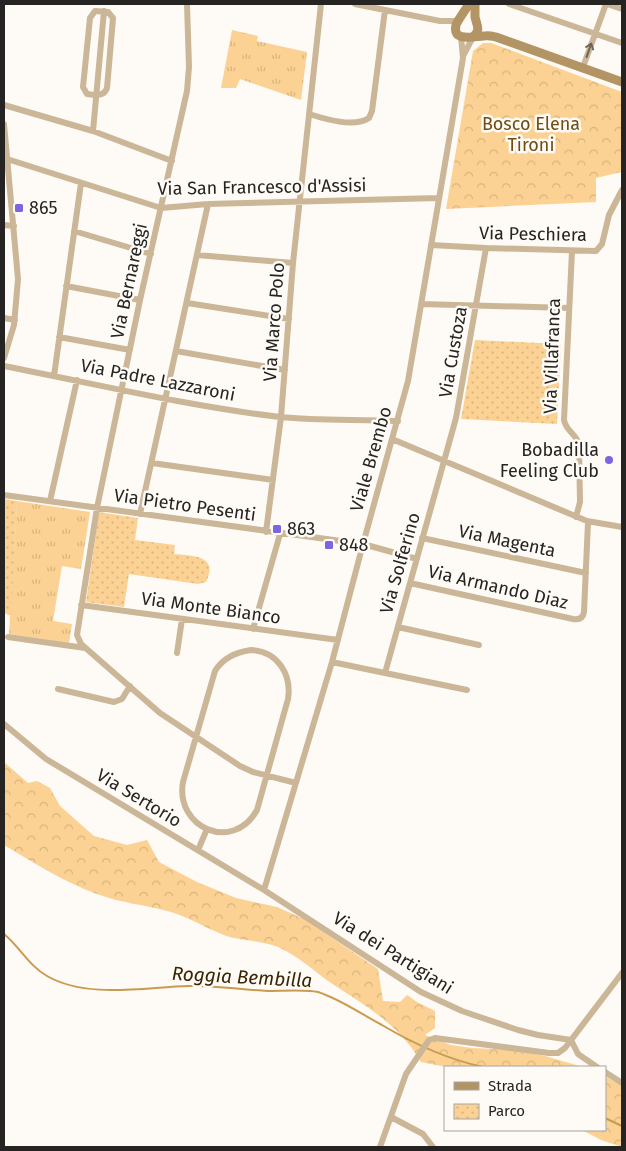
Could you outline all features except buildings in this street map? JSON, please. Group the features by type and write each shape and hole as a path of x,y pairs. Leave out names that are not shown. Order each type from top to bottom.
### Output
{"street":[{"name":"Via Bernareggi","path":"87,648 80,642 77,635 97,508 140,300 189,80 187,4"},
{"name":"Via Marco Polo","path":"266,532 282,417 288,319 299,201 322,4"},
{"path":"355,4 440,20 460,19 469,16 496,37"},
{"path":"459,34 456,26 469,4"},
{"path":"473,37 478,31 475,4"},
{"path":"509,4 622,44"},
{"path":"583,67 606,4 622,9"},
{"path":"309,114 337,121 362,121 369,118 372,111 385,10"},
{"path":"93,131 104,11"},
{"path":"104,11 110,13 113,18 107,88 102,94 96,95 86,93 83,86 90,18 95,12 104,11"},
{"path":"440,20 465,38 496,37 622,82"},
{"name":"Viale Brembo","path":"459,34 463,58"},
{"name":"Viale Brembo","path":"264,890 332,662 362,544 410,373 463,58 473,37"},
{"path":"4,105 93,131 172,161"},
{"path":"4,124 18,272 15,320 4,358"},
{"name":"Via San Francesco d'Assisi","path":"6,158 161,208 208,204 439,198"},
{"path":"54,376 81,183"},
{"name":"Via Peschiera","path":"431,245 593,251 600,248 610,213 622,190"},
{"path":"140,514 208,204"},
{"path":"4,225 14,226"},
{"path":"74,231 151,254"},
{"name":"Via Custoza","path":"444,460 456,418 486,248"},
{"name":"Via Villafranca","path":"572,251 564,420 566,428 576,437 579,444 580,502 576,516"},
{"path":"197,255 293,263"},
{"path":"66,286 140,300"},
{"path":"187,303 288,319"},
{"path":"422,304 569,308"},
{"path":"4,318 15,320"},
{"path":"59,337 130,350"},
{"path":"176,351 285,370"},
{"name":"Via Padre Lazzaroni","path":"4,366 165,400 282,417 398,421"},
{"path":"50,501 77,380"},
{"path":"392,439 588,522 622,527"},
{"name":"Via Solferino","path":"385,673 444,460"},
{"path":"152,463 273,480"},
{"name":"Via Pietro Pesenti","path":"4,495 362,544 417,559"},
{"path":"586,573 588,522"},
{"path":"253,629 280,534"},
{"name":"Via Magenta","path":"422,538 586,573"},
{"name":"Via Armando Diaz","path":"410,583 580,619 584,614 586,573"},
{"name":"Via Monte Bianco","path":"81,605 338,640"},
{"path":"177,653 182,619"},
{"path":"398,627 479,645"},
{"path":"8,637 87,648 160,713 240,766 267,776 296,783"},
{"path":"257,650 267,653 283,668 287,675 289,687 287,703 267,776 258,807 249,821 240,828 229,832 207,829 196,822 189,814 182,798 184,780 214,675 221,663 229,657 244,651 257,650"},
{"path":"332,662 467,690"},
{"path":"58,689 114,702 122,699 130,686"},
{"name":"Via Sertorio","path":"4,724 43,757 264,890"},
{"path":"198,850 207,829"},
{"name":"Via dei Partigiani","path":"264,890 404,982 437,1000 466,1013 521,1031 570,1040"},
{"path":"380,1147 404,1077 430,1039 435,1038 554,1053 564,1050 622,973"},
{"path":"570,1040 578,1054 595,1066"},
{"path":"606,1073 622,1083"},
{"path":"390,1117 421,1133 429,1140 433,1147"}],"green space":[{"path":"232,30 258,36 257,41 307,52 301,100 240,79 236,88 221,88"},
{"name":"Bosco Elena Tironi","path":"483,43 491,43 622,92 622,176 621,172 596,178 596,202 446,209 473,51"},
{"path":"475,340 561,344 557,424 461,419"},
{"path":"4,499 17,501 11,616 4,613"},
{"path":"17,501 90,512 81,569 62,566 53,621 72,624 69,643 9,634"},
{"path":"99,512 138,518 135,540 175,545 174,554 189,555 207,562 209,573 206,582 198,584 129,574 124,607 86,602"},
{"path":"4,762 28,783 37,781 50,788 60,806 94,836 127,845 147,840 159,862 197,882 236,898 277,907 304,919 378,969 383,1001 400,1002 407,995 435,1011 435,1028 425,1035 451,1045 516,1050 580,1066 444,1067 421,1062 412,1048 391,1025 285,950 271,944 226,936 171,912 106,897 61,878 4,845"},
{"path":"606,1077 622,1086 622,1147 601,1140 584,1131 606,1131"}],"waterway":[{"name":"Roggia Bembilla","path":"4,934 41,972 63,983 98,990 199,986 268,991 313,991 342,1003 418,1045 456,1060 479,1066"},
{"name":"Roggia Bembilla","path":"606,1118 622,1126"}],"place":[{"name":"865","path":"19,208"},
{"name":"Bobadilla Feeling Club","path":"609,460"},
{"name":"863","path":"277,529"},
{"name":"848","path":"329,545"}]}
